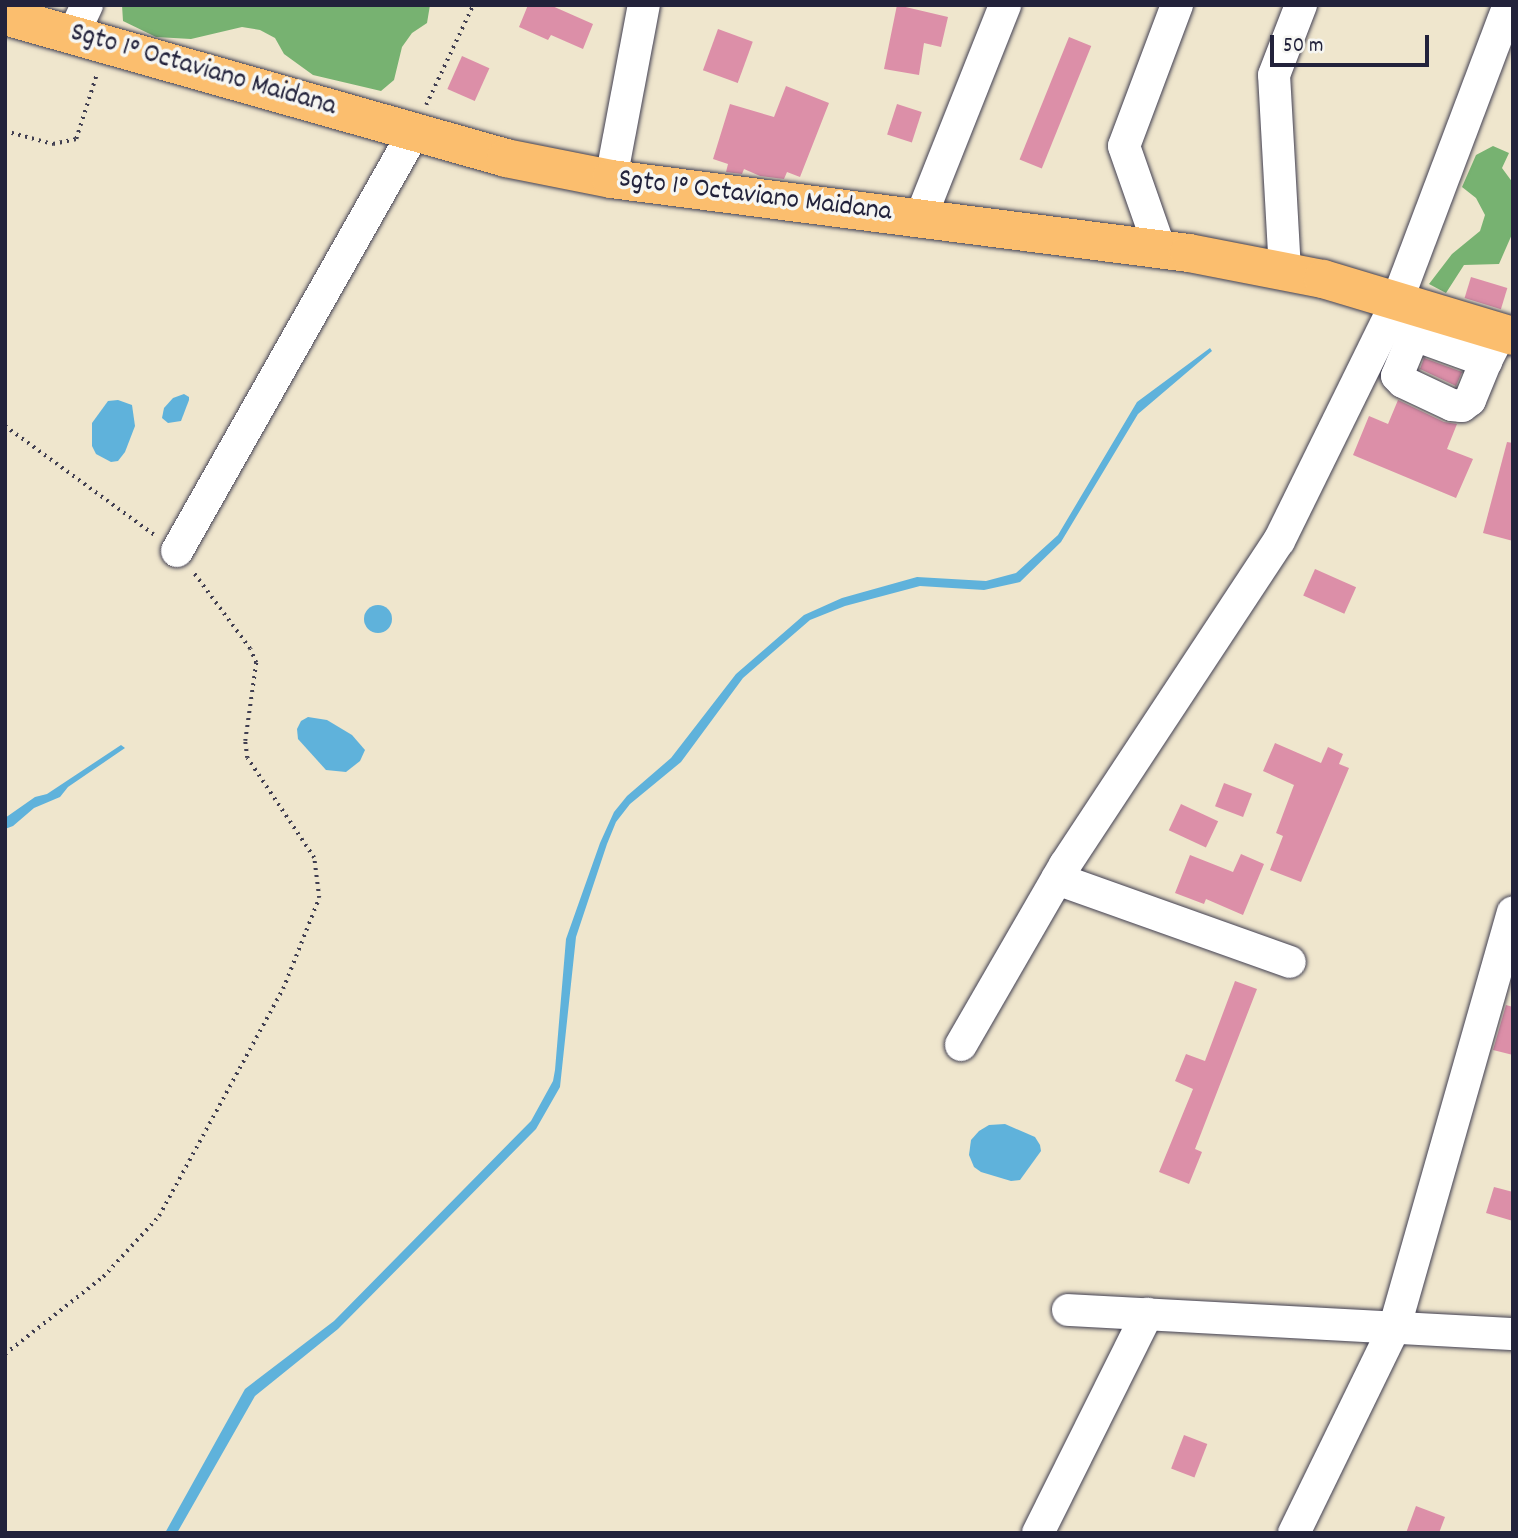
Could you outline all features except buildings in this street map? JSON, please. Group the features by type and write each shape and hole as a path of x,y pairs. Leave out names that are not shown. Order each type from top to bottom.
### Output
{"main road":[{"name":"Sgto 1° Octaviano Maidana","path":"5,16 89,28 414,132 506,158 611,179 1160,249 1285,271 1322,279 1411,315 1500,343"}],"street":[{"path":"611,179 644,5"},
{"path":"920,219 1005,5"},
{"path":"1160,249 1124,146 1177,5"},
{"path":"1285,271 1274,75 1301,5"},
{"path":"1500,343 1470,401 1462,406 1452,405 1403,382 1397,376 1411,315 1509,5"},
{"path":"177,551 414,132"},
{"path":"961,1045 1057,878 1279,541 1411,315"},
{"path":"1057,878 1290,962"},
{"path":"1294,1533 1395,1326 1513,913"},
{"path":"1068,1310 1513,1334"},
{"path":"1038,1533 1147,1314"}],"path":[{"path":"414,132 473,5"},
{"path":"5,131 53,144 76,139 89,28"},
{"path":"5,426 177,551 250,649 256,663 245,741 247,758 314,858 318,898 283,989 159,1216 103,1277 5,1354"}],"green space":[{"path":"122,5 430,5 427,23 412,33 402,47 394,80 381,91 313,75 284,54 275,38 260,30 242,27 191,39 156,37 123,21"},
{"path":"1493,146 1509,153 1502,168 1513,183 1513,232 1499,264 1464,265 1446,293 1429,284 1452,254 1480,231 1485,215 1476,198 1462,187 1476,155"}],"water":[{"path":"1210,348 1212,351 1138,414 1061,542 1020,582 984,590 920,586 845,606 810,620 743,678 681,762 630,804 616,822 607,844 576,937 560,1087 536,1129 338,1329 255,1396 177,1533 165,1533 245,1389 334,1321 531,1121 553,1081 566,939 600,843 614,812 627,796 671,758 736,674 804,615 842,598 917,577 986,581 1016,573 1058,535 1137,402"},
{"path":"184,394 189,400 181,421 168,423 162,418 164,408 173,398"},
{"path":"118,400 132,405 135,426 125,452 118,461 111,462 96,454 92,446 92,423 108,401"},
{"path":"378,605 388,609 392,619 388,629 378,633 368,629 364,619 368,609"},
{"path":"308,717 327,720 352,735 365,750 360,761 346,772 326,770 298,739 297,729 301,721"},
{"path":"121,745 125,748 68,787 60,797 34,808 13,826 5,829 5,818"},
{"path":"1005,1124 1035,1137 1040,1145 1041,1151 1020,1180 1011,1181 981,1172 974,1167 969,1155 971,1140 979,1131 989,1125"}]}
